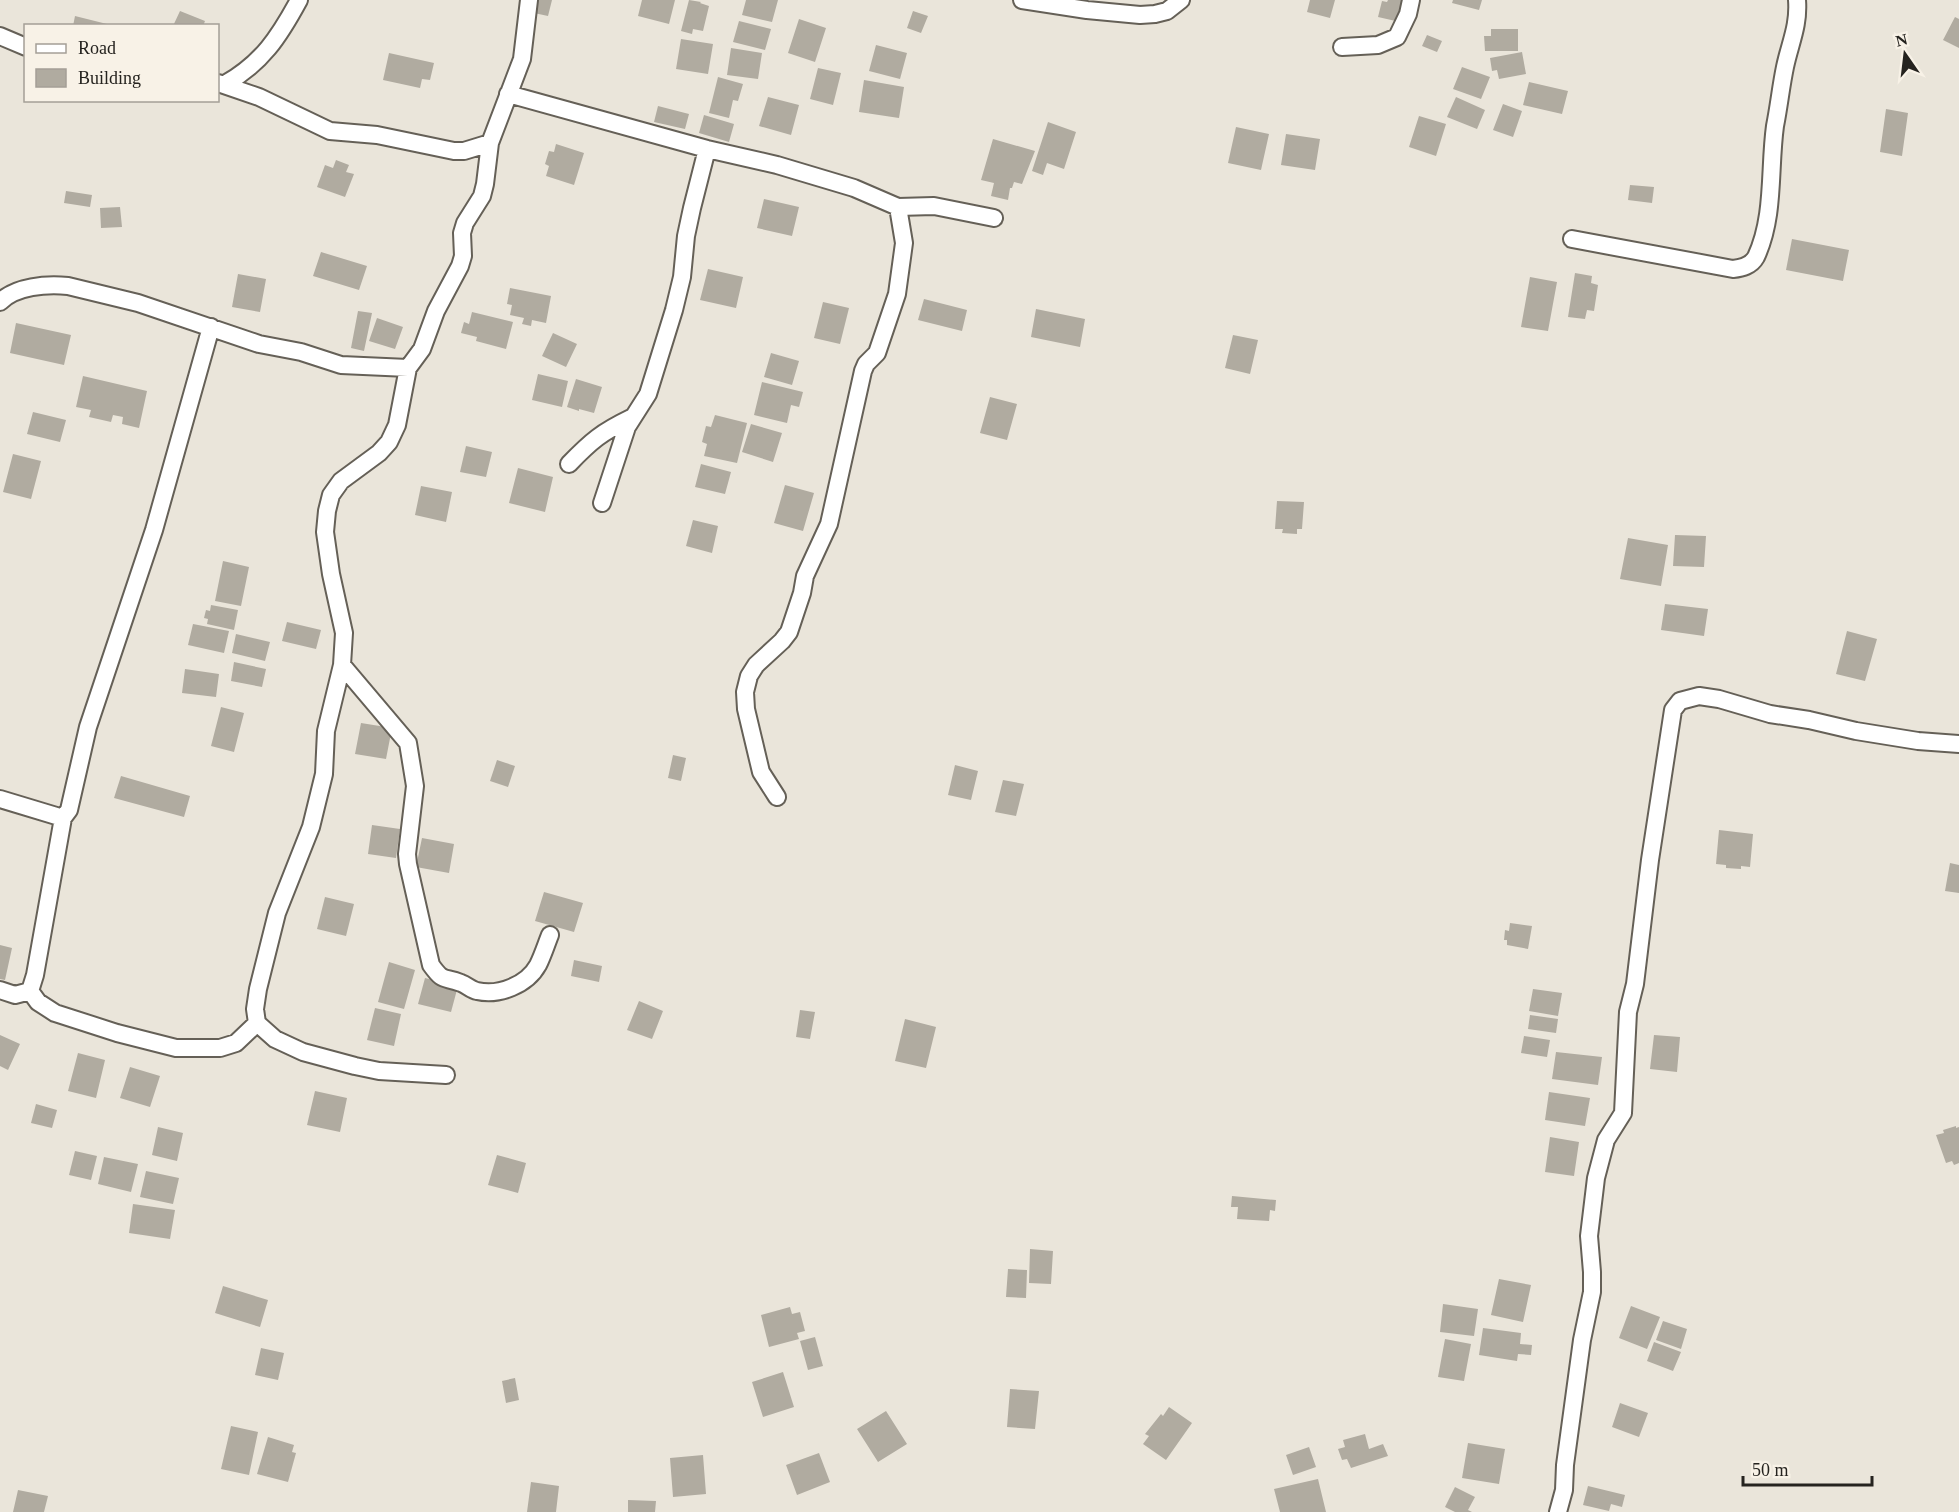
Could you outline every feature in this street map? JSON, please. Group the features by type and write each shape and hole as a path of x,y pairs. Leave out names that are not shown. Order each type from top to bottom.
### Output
{"street":[{"path":"221,84 238,76 257,62 274,43 299,0"},
{"path":"446,1075 379,1071 294,1048 275,1039 257,1023 255,1010 277,913 311,827 322,784 326,730 342,665 344,633 331,574 325,532 331,495 341,481 379,453 389,442 397,425 408,368 422,349 436,311 460,266 463,256 462,233 465,223 482,196 490,143 522,59 529,0"},
{"path":"1022,0 1140,15 1167,10 1181,0"},
{"path":"1342,47 1378,45 1397,37 1408,15 1411,0"},
{"path":"1572,239 1733,269 1749,265 1755,258 1770,201 1772,149 1785,66 1797,22 1797,0"},
{"path":"0,36 24,46"},
{"path":"221,84 259,97 330,131 377,135 454,151 464,151 490,143"},
{"path":"508,93 854,188 898,207 934,206 994,218"},
{"path":"602,502 631,418 648,394 674,310 682,277 686,236 707,149"},
{"path":"777,797 761,772 746,709 745,692 749,676 756,665 789,632 805,576 830,524 863,371 876,353 897,294 904,243 898,207"},
{"path":"0,302 25,288 68,286 138,303 259,344 301,352 341,365 408,368"},
{"path":"30,991 35,975 63,818 69,810 88,727 154,530 211,327"},
{"path":"568,464 590,441 631,418"},
{"path":"342,665 408,743 415,786 407,854 408,864 431,965 437,974 446,980 461,983 475,991 507,989 521,983 537,967 550,935"},
{"path":"1558,1512 1564,1490 1564,1465 1582,1340 1592,1292 1589,1236 1596,1178 1606,1140 1623,1113 1628,1012 1635,984 1650,860 1673,710 1680,701 1699,696 1719,699 1770,714 1856,730 1918,741 1959,744"},
{"path":"0,800 63,818"},
{"path":"0,990 15,994 30,991"},
{"path":"30,991 38,1002 55,1013 117,1033 176,1048 220,1048 236,1043 257,1023"}],"building":[{"path":"536,0 552,0 548,16 534,13"},
{"path":"642,0 675,0 669,24 638,16"},
{"path":"689,0 709,6 703,31 693,29 692,34 681,31"},
{"path":"746,0 778,0 772,22 742,15"},
{"path":"1310,0 1335,0 1330,18 1307,12"},
{"path":"1388,0 1405,0 1400,22 1378,17 1382,1 1387,2"},
{"path":"1453,0 1482,0 1479,10 1452,3"},
{"path":"180,11 205,21 204,24 174,24"},
{"path":"913,11 928,16 921,33 907,28"},
{"path":"75,16 107,24 73,24"},
{"path":"1955,17 1959,19 1959,48 1943,40"},
{"path":"799,19 826,28 815,62 788,53"},
{"path":"739,21 771,29 765,50 733,42"},
{"path":"1491,29 1518,29 1518,51 1485,51 1484,36 1491,36"},
{"path":"1427,35 1442,41 1437,52 1422,46"},
{"path":"681,39 713,44 708,74 676,69"},
{"path":"876,45 907,53 900,79 869,71"},
{"path":"731,48 762,53 758,79 727,75"},
{"path":"1522,52 1526,74 1499,79 1497,70 1492,71 1490,58"},
{"path":"389,53 434,63 430,80 422,79 420,88 383,80"},
{"path":"1462,67 1490,77 1481,99 1453,89"},
{"path":"818,68 841,73 833,105 810,99"},
{"path":"718,77 743,84 738,101 733,100 729,118 709,113"},
{"path":"864,80 904,87 899,118 859,112"},
{"path":"1529,82 1568,91 1562,114 1523,105"},
{"path":"768,97 799,105 791,135 759,126"},
{"path":"1456,97 1485,110 1477,129 1447,117"},
{"path":"1503,104 1522,111 1513,137 1493,130"},
{"path":"658,106 689,114 685,129 654,122"},
{"path":"1886,109 1908,113 1902,156 1880,152"},
{"path":"704,115 734,124 729,142 699,133"},
{"path":"1419,116 1446,124 1436,156 1409,147"},
{"path":"1048,122 1076,132 1064,169 1047,163 1043,175 1032,171"},
{"path":"1236,127 1269,134 1261,170 1228,163"},
{"path":"1286,134 1320,139 1315,170 1281,165"},
{"path":"993,139 1035,151 1022,184 1014,182 1010,188 1008,200 991,196 994,183 981,180"},
{"path":"556,144 584,153 574,185 546,176 549,166 545,164 549,151 554,152"},
{"path":"336,160 349,165 346,172 354,174 345,197 317,187 325,165 333,168"},
{"path":"1630,185 1654,187 1652,203 1628,200"},
{"path":"66,191 92,195 90,207 64,203"},
{"path":"764,199 799,207 792,236 757,228"},
{"path":"120,207 122,227 101,228 100,208"},
{"path":"1792,239 1849,250 1843,281 1786,270"},
{"path":"321,252 367,266 359,290 313,276"},
{"path":"708,269 743,277 736,308 700,300"},
{"path":"1575,273 1592,276 1591,283 1598,285 1594,311 1587,310 1585,319 1568,317"},
{"path":"238,274 266,279 260,312 232,307"},
{"path":"1530,277 1557,282 1548,331 1521,327"},
{"path":"510,288 551,296 546,323 532,320 531,326 522,324 524,318 510,315 512,305 507,304"},
{"path":"924,299 967,310 962,331 918,320"},
{"path":"823,302 849,308 840,344 814,338"},
{"path":"1036,309 1085,319 1080,347 1031,337"},
{"path":"358,311 372,313 364,351 351,348"},
{"path":"472,312 513,322 506,349 476,341 477,337 461,333 464,322 469,324"},
{"path":"377,318 403,327 395,349 369,341"},
{"path":"16,323 71,335 64,365 10,353"},
{"path":"553,333 577,344 566,367 542,356"},
{"path":"1233,335 1258,340 1250,374 1225,368"},
{"path":"771,353 799,361 792,385 764,377"},
{"path":"538,374 568,381 562,407 532,400"},
{"path":"83,376 147,391 139,428 122,424 123,417 113,415 111,422 89,417 91,410 76,407"},
{"path":"576,379 602,387 594,413 567,407"},
{"path":"762,382 803,392 799,407 791,405 787,423 754,415"},
{"path":"990,397 1017,404 1007,440 980,433"},
{"path":"33,412 66,420 60,442 27,434"},
{"path":"715,415 747,423 737,463 704,456 707,444 702,442 706,426 711,427"},
{"path":"751,424 782,433 773,462 742,452"},
{"path":"466,446 492,452 486,477 460,472"},
{"path":"13,454 41,461 31,499 3,492"},
{"path":"701,464 731,472 725,494 695,487"},
{"path":"518,468 553,477 545,512 509,503"},
{"path":"785,485 814,493 803,531 774,523"},
{"path":"421,486 452,492 446,522 415,515"},
{"path":"1277,501 1304,502 1302,529 1297,529 1297,534 1282,533 1283,529 1275,529"},
{"path":"693,520 718,526 712,553 686,546"},
{"path":"1675,535 1706,536 1704,567 1673,566"},
{"path":"1628,538 1668,545 1661,586 1620,579"},
{"path":"223,561 249,567 241,606 215,601"},
{"path":"1665,604 1708,609 1704,636 1661,630"},
{"path":"211,605 238,610 234,630 207,624 208,619 204,618 206,610 210,611"},
{"path":"287,622 321,630 316,649 282,641"},
{"path":"193,624 229,631 224,653 188,645"},
{"path":"1847,631 1877,639 1865,681 1836,674"},
{"path":"236,634 270,642 265,661 232,653"},
{"path":"234,662 266,669 262,687 231,681"},
{"path":"185,669 219,674 216,697 182,693"},
{"path":"221,707 244,713 234,752 211,746"},
{"path":"361,723 392,728 386,759 355,754"},
{"path":"673,755 686,758 681,781 668,778"},
{"path":"497,760 515,766 508,787 490,781"},
{"path":"955,765 978,771 971,800 948,795"},
{"path":"121,776 190,796 184,817 114,798"},
{"path":"1003,780 1024,784 1016,816 995,812"},
{"path":"372,825 400,829 396,858 368,854"},
{"path":"1719,830 1753,834 1750,867 1726,868 1726,865 1716,864"},
{"path":"422,838 454,844 449,873 416,867"},
{"path":"1950,863 1959,865 1959,893 1945,891"},
{"path":"544,892 583,903 574,932 535,921"},
{"path":"325,897 354,904 346,936 317,929"},
{"path":"1510,923 1532,926 1528,949 1507,945 1507,940 1504,940 1505,930 1509,931"},
{"path":"0,945 12,948 5,980 0,979"},
{"path":"574,960 602,966 599,982 571,976"},
{"path":"389,962 415,970 404,1009 378,1002"},
{"path":"425,978 458,986 451,1012 418,1004"},
{"path":"1533,989 1562,993 1558,1016 1529,1011"},
{"path":"639,1001 663,1011 652,1039 627,1030"},
{"path":"375,1008 401,1014 394,1046 367,1040"},
{"path":"800,1010 815,1012 810,1039 796,1037"},
{"path":"1530,1015 1558,1019 1556,1033 1528,1029"},
{"path":"905,1019 936,1027 926,1068 895,1061"},
{"path":"0,1035 20,1044 8,1070 0,1066"},
{"path":"1654,1035 1680,1037 1677,1072 1650,1069"},
{"path":"1524,1036 1550,1040 1547,1057 1521,1053"},
{"path":"1556,1052 1602,1057 1598,1085 1552,1079"},
{"path":"78,1053 105,1060 96,1098 68,1091"},
{"path":"130,1067 160,1076 150,1107 120,1098"},
{"path":"315,1091 347,1098 340,1132 307,1125"},
{"path":"1549,1092 1590,1098 1585,1126 1545,1120"},
{"path":"36,1104 57,1110 52,1128 31,1123"},
{"path":"1956,1126 1956,1128 1959,1127 1959,1163 1954,1165 1952,1161 1946,1163 1936,1135"},
{"path":"158,1127 183,1133 177,1161 152,1155"},
{"path":"1550,1137 1579,1142 1574,1176 1545,1172"},
{"path":"75,1151 97,1156 91,1180 69,1175"},
{"path":"497,1155 526,1163 518,1193 488,1185"},
{"path":"104,1157 138,1164 131,1192 98,1184"},
{"path":"146,1171 179,1178 173,1204 140,1197"},
{"path":"1232,1196 1276,1200 1275,1211 1270,1210 1269,1221 1237,1219 1238,1207 1231,1207"},
{"path":"133,1204 175,1210 170,1239 129,1233"},
{"path":"1030,1249 1053,1251 1051,1284 1029,1283"},
{"path":"1008,1269 1027,1270 1026,1298 1006,1297"},
{"path":"1499,1279 1531,1285 1523,1322 1491,1315"},
{"path":"223,1286 268,1300 260,1327 215,1313"},
{"path":"1443,1304 1478,1309 1474,1336 1440,1332"},
{"path":"1631,1306 1660,1317 1647,1349 1619,1338"},
{"path":"790,1307 792,1314 800,1312 805,1331 797,1333 799,1339 769,1347 761,1315"},
{"path":"1663,1321 1687,1329 1681,1349 1656,1340"},
{"path":"1483,1328 1521,1333 1520,1344 1532,1345 1531,1355 1518,1354 1517,1361 1479,1355"},
{"path":"815,1337 823,1366 808,1370 800,1341"},
{"path":"1445,1339 1471,1344 1464,1381 1438,1377"},
{"path":"1654,1342 1681,1352 1673,1371 1647,1361"},
{"path":"261,1348 284,1353 278,1380 255,1375"},
{"path":"783,1372 794,1407 763,1417 752,1382"},
{"path":"515,1378 519,1400 506,1403 502,1381"},
{"path":"1010,1389 1039,1391 1035,1429 1007,1427"},
{"path":"1620,1403 1648,1413 1639,1437 1612,1427"},
{"path":"1169,1407 1192,1423 1166,1460 1143,1444 1149,1436 1145,1434"},
{"path":"886,1411 907,1444 878,1462 857,1429"},
{"path":"231,1426 258,1432 249,1475 221,1469"},
{"path":"1365,1434 1369,1449 1383,1444 1388,1456 1351,1468 1347,1459 1342,1460 1338,1449 1345,1447 1343,1440"},
{"path":"268,1437 294,1445 292,1452 296,1453 288,1482 257,1474"},
{"path":"1468,1443 1505,1449 1499,1484 1462,1478"},
{"path":"1309,1447 1316,1467 1293,1475 1286,1455"},
{"path":"819,1453 830,1482 797,1495 786,1465"},
{"path":"703,1455 706,1494 673,1497 670,1458"},
{"path":"1318,1479 1326,1512 1280,1512 1274,1489"},
{"path":"531,1482 559,1486 556,1512 527,1512"},
{"path":"1588,1486 1625,1495 1622,1507 1611,1504 1609,1511 1583,1505"},
{"path":"1455,1487 1475,1497 1468,1510 1472,1512 1455,1512 1445,1507"},
{"path":"18,1490 48,1496 44,1512 13,1512"},
{"path":"628,1500 656,1501 655,1512 628,1512"}]}
